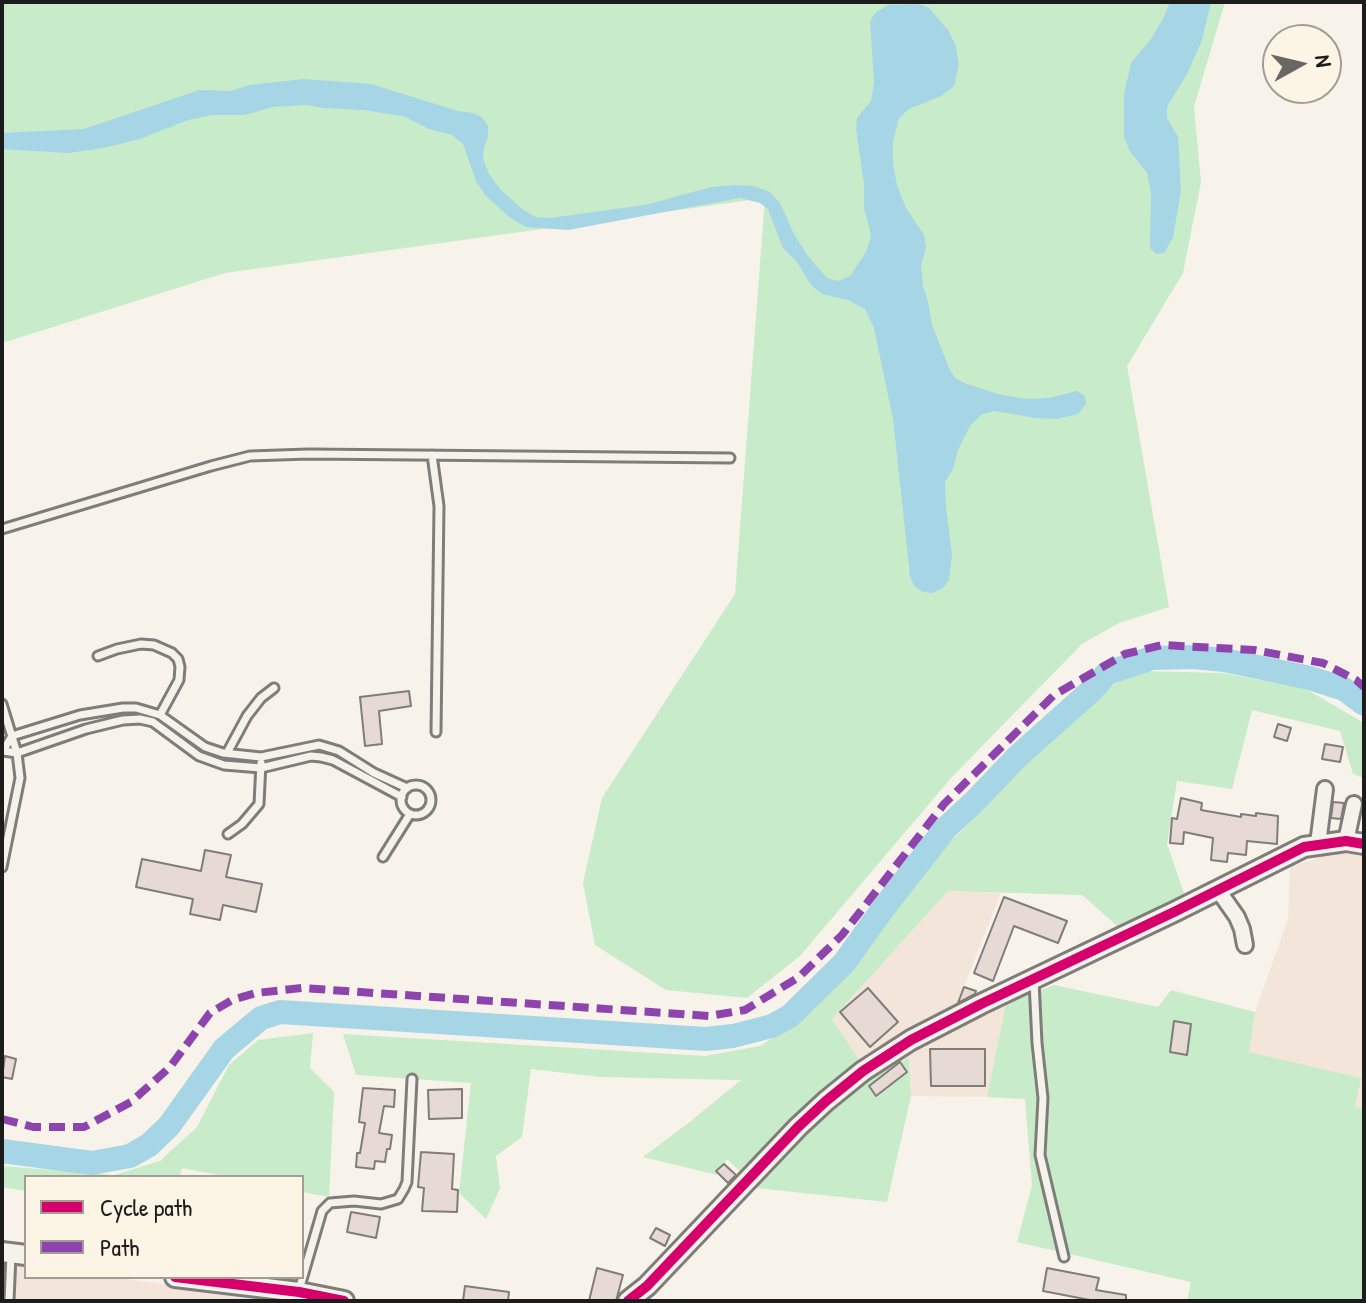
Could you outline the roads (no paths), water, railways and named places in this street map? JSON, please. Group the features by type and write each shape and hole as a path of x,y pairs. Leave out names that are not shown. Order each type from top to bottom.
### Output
{"street":[{"path":"1318,844 1325,789"},
{"path":"628,1301 646,1294 798,1127 851,1081 911,1040 1304,847 1355,843 1354,804"},
{"path":"1218,890 1237,917 1245,945"},
{"path":"192,1279 299,1292 333,1300"}],"lane":[{"path":"432,455 439,506 436,732"},
{"path":"2,529 250,456 730,458"},
{"path":"98,656 141,644 154,645 172,653 178,659 179,680 160,715"},
{"path":"227,753 247,716 261,698 274,688"},
{"path":"2,704 17,753 20,778 2,867"},
{"path":"402,797 333,760 321,757 311,756 261,768 224,765 199,756 153,722 140,719 86,729 17,753 2,751 12,736 80,715 136,708 160,715 205,747 227,753 261,757 319,745 339,751 374,773 407,788 417,785 427,789 431,804 425,812 410,814 403,807 402,797 407,788"},
{"path":"80,715 86,729"},
{"path":"228,834 242,824 259,804 261,757"},
{"path":"383,857 410,814"},
{"path":"1034,979 1043,1098 1040,1155 1064,1257"},
{"path":"304,1274 322,1211 330,1203 354,1201 381,1204 398,1199 404,1189 407,1182 412,1079"},
{"path":"9,1301 13,1253"},
{"path":"299,1292 303,1279"}],"water":[{"path":"1170,2 1211,2 1202,40 1188,72 1167,107 1167,118 1178,137 1181,191 1173,238 1164,253 1156,254 1150,248 1151,193 1147,173 1129,150 1124,136 1124,94 1131,63 1151,39"},
{"path":"919,4 929,8 948,30 956,46 959,65 954,86 941,96 909,109 899,118 893,142 893,163 906,208 924,235 926,248 921,265 923,286 932,325 949,368 955,378 998,394 1026,399 1049,398 1077,391 1085,396 1086,404 1078,414 1056,419 995,411 982,414 970,426 945,482 952,554 949,580 943,588 932,593 914,586 910,576 893,419 874,328 865,309 848,300 822,294 811,285 797,262 783,248 768,209 760,203 740,198 568,230 526,227 509,217 485,195 476,181 463,144 452,135 429,129 403,116 307,105 188,120 140,139 103,148 68,153 2,149 2,133 84,129 199,90 231,91 249,85 304,79 371,84 482,117 488,126 483,159 489,174 500,189 535,217 550,218 645,205 711,187 754,186 770,192 780,203 808,256 827,278 838,281 850,276 866,252 871,237 864,209 864,184 856,129 857,118 871,101 874,82 870,21 875,13 888,5"}],"waterway":[{"path":"2,1151 92,1163 130,1156 149,1145 169,1126 224,1049 261,1018 280,1012 706,1039 772,1026 790,1016 844,963 946,828 1107,673 1152,658 1224,660 1310,678 1344,689 1364,704"}]}
